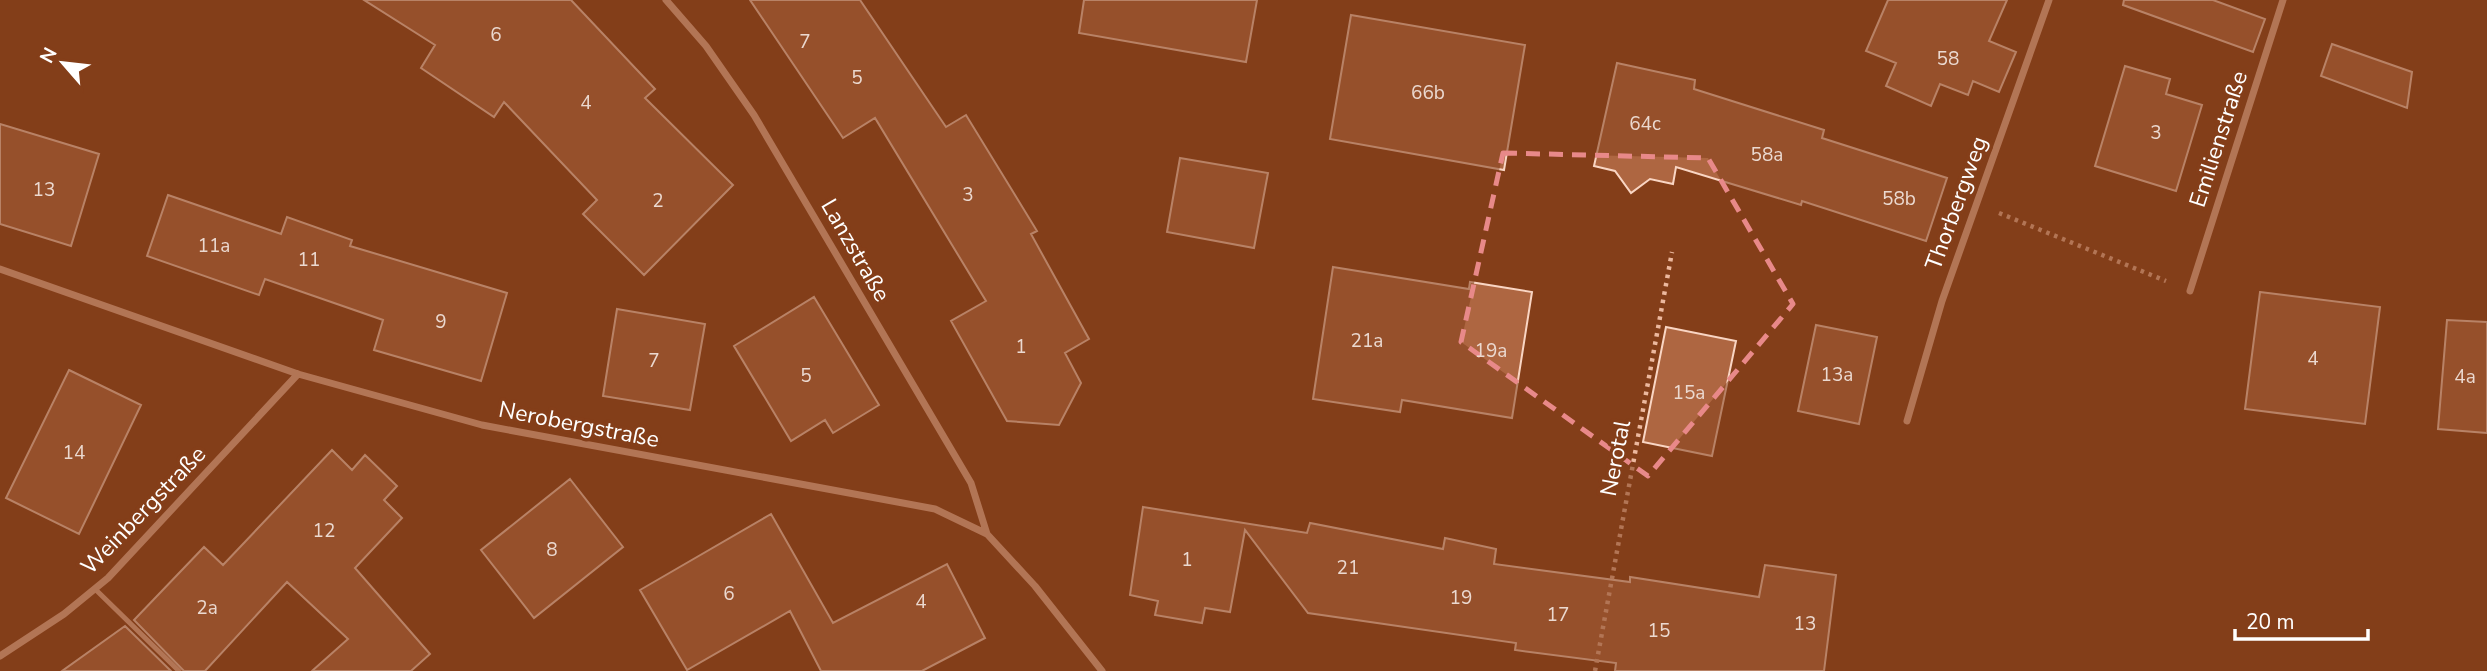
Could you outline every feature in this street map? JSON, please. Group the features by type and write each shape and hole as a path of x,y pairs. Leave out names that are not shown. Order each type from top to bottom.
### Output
{"street":[{"name":"Lanzstraße","path":"666,0 706,47 754,115 971,483 987,534"},
{"name":"Thorbergweg","path":"1907,421 1941,301 2049,0"},
{"name":"Emilienstraße","path":"2190,291 2283,0"},
{"name":"Nerobergstraße","path":"0,269 298,374 482,425 556,441 812,484 922,506 961,520 987,534 1018,566 1102,671"},
{"name":"Weinbergstraße","path":"0,656 64,614 94,589 298,374"}],"lane":[{"path":"94,589 179,671"}],"path":[{"path":"1976,203 2190,291"},
{"name":"Nerotal","path":"1595,671 1672,252"}],"highlighted area":[{"path":"1503,153 1708,158 1793,304 1648,476 1461,342"}],"building":[{"path":"364,0 571,0 655,89 645,98 733,185 644,275 583,214 597,200 504,102 494,117 421,68 435,45"},
{"path":"750,0 860,0 946,127 966,115 1037,231 1031,234 1089,339 1065,353 1081,383 1059,425 1007,421 951,321 986,301 875,118 843,138"},
{"path":"1084,0 1257,0 1246,62 1079,33"},
{"path":"1888,0 2007,0 1989,41 2016,52 1999,92 1973,81 1968,95 1940,84 1931,106 1886,86 1896,63 1866,51"},
{"path":"2124,0 2213,0 2265,19 2253,52 2123,5"},
{"path":"1351,15 1525,45 1504,170 1330,139"},
{"path":"2332,44 2412,72 2407,108 2321,76"},
{"path":"1617,63 1695,80 1694,89 1824,130 1822,138 1947,178 1926,241 1802,201 1801,205 1676,167 1673,184 1650,179 1631,193 1615,171 1594,166"},
{"path":"2125,66 2170,79 2166,94 2202,105 2176,191 2095,166"},
{"path":"0,124 99,154 71,246 0,224"},
{"path":"1180,158 1268,173 1254,248 1167,232"},
{"path":"168,195 281,234 287,217 352,240 350,246 507,293 481,381 374,350 383,320 265,279 259,295 147,256"},
{"path":"1333,267 1469,289 1470,282 1532,292 1512,418 1402,400 1400,412 1313,399"},
{"path":"2260,292 2380,307 2365,424 2245,409"},
{"path":"814,297 879,405 833,433 825,420 791,441 734,346"},
{"path":"617,309 705,324 690,410 603,396"},
{"path":"2447,320 2487,322 2487,433 2438,429"},
{"path":"1816,325 1877,337 1859,424 1798,411"},
{"path":"1666,327 1736,341 1712,456 1643,442"},
{"path":"69,370 141,405 79,534 6,498"},
{"path":"332,450 352,470 365,455 397,486 384,500 402,518 355,568 430,654 411,671 312,671 348,639 287,582 205,671 184,671 134,620 204,547 223,565"},
{"path":"570,479 623,547 534,618 481,550"},
{"path":"1143,507 1307,533 1310,523 1443,549 1445,538 1496,549 1494,564 1630,582 1630,577 1759,597 1765,565 1836,575 1824,671 1615,671 1616,663 1515,650 1516,643 1308,613 1245,530 1230,612 1205,608 1202,623 1155,615 1158,601 1130,595"},
{"path":"771,514 833,623 947,564 985,638 922,671 821,671 790,611 687,670 640,590"},
{"path":"125,626 171,671 62,671"}]}
